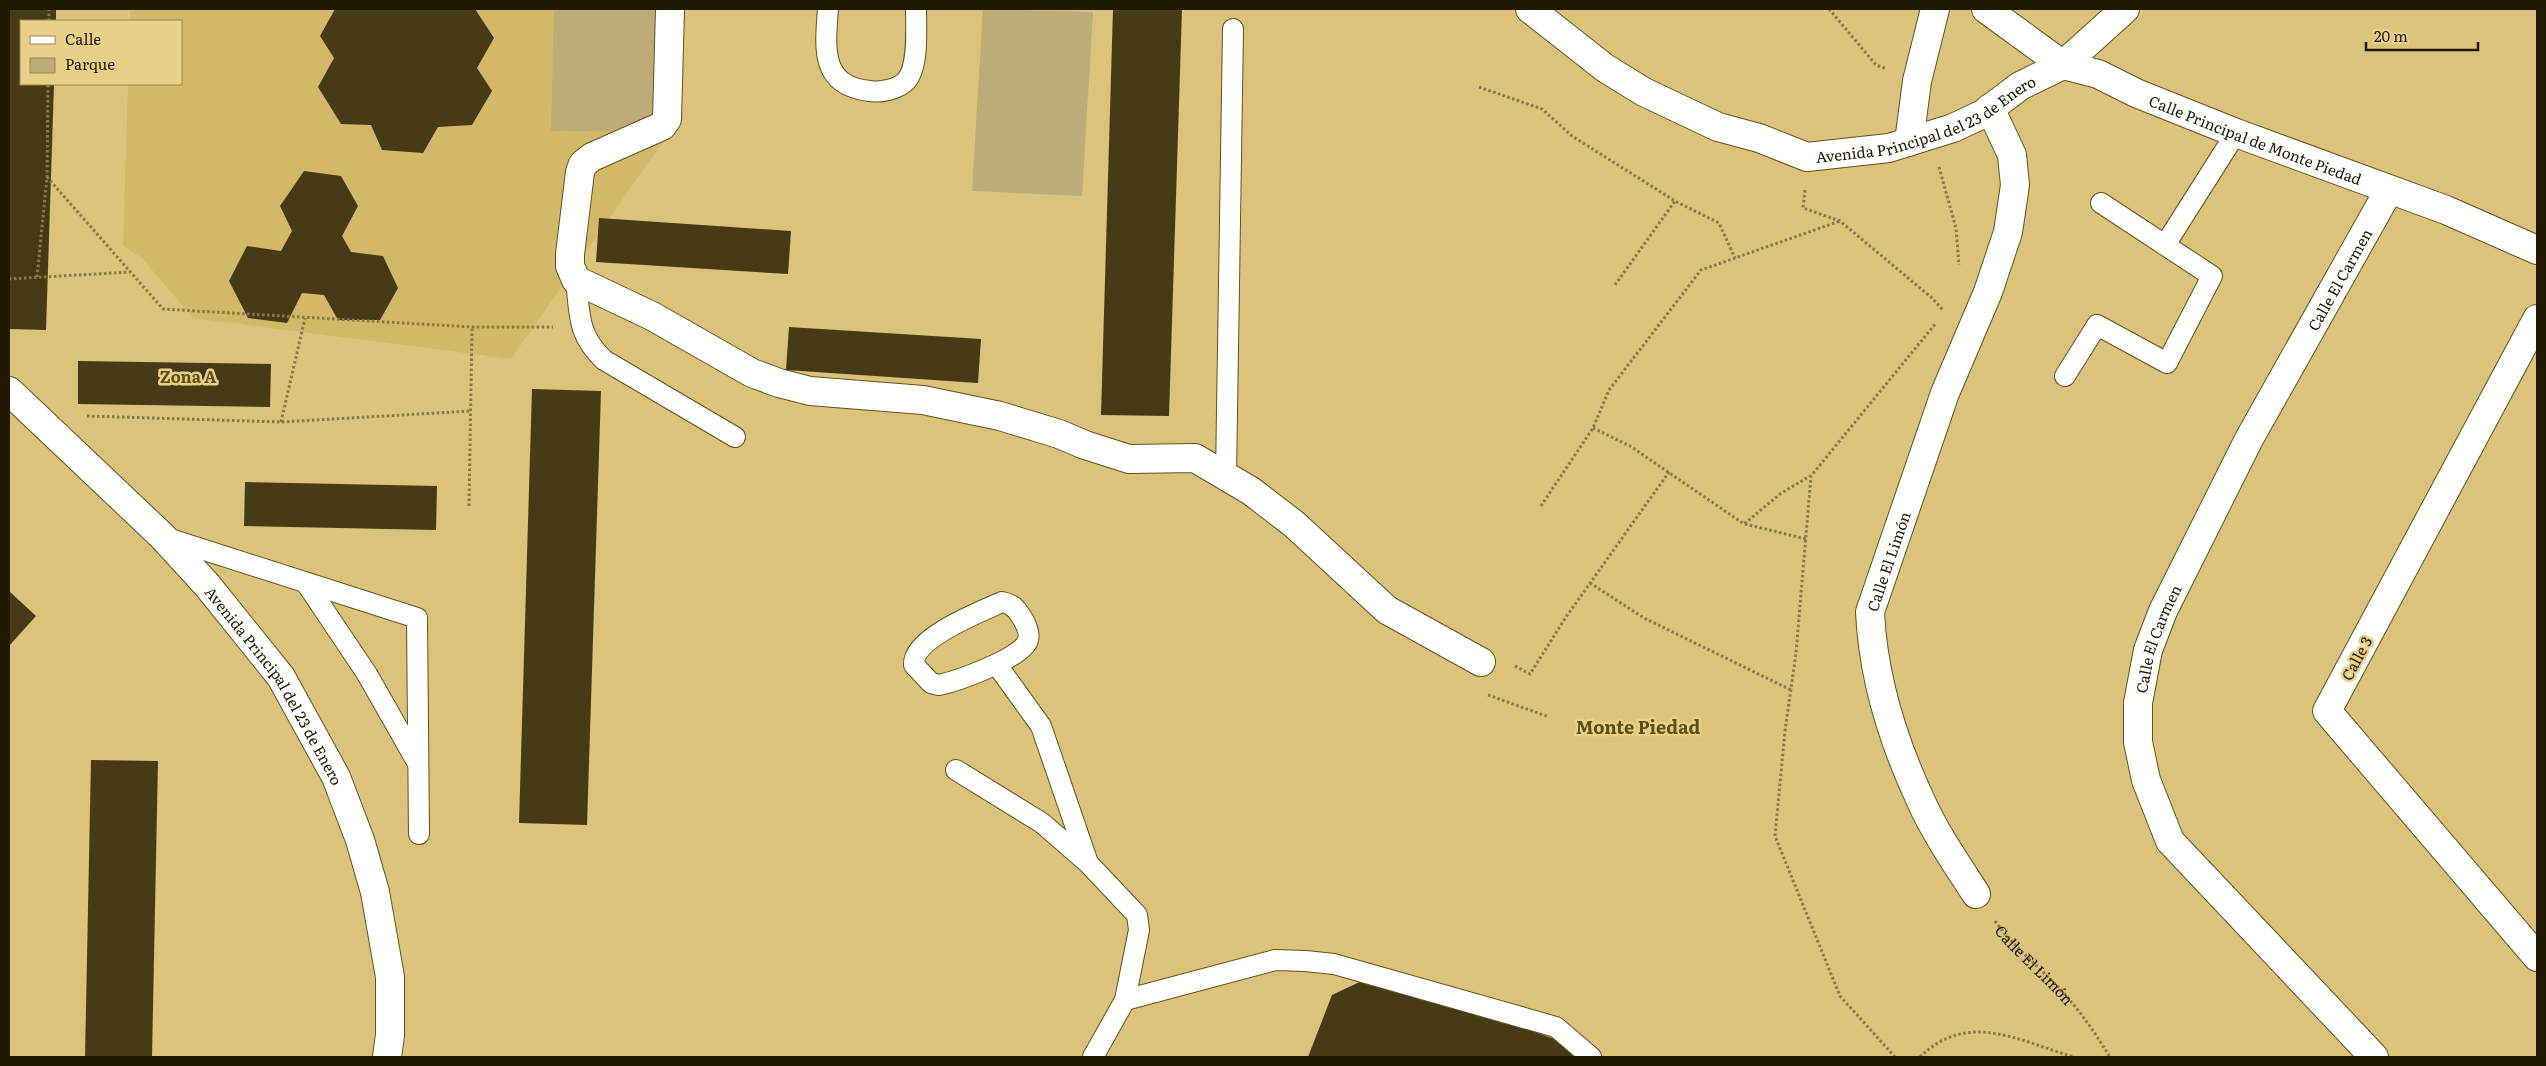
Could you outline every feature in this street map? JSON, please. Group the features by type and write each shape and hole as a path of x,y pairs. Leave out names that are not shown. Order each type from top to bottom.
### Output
{"street":[{"path":"670,9 667,119 662,126 592,157 583,164 580,172 570,254 572,275 576,280 652,316 752,373 779,383 810,391 923,400 981,412 1059,434 1085,445 1129,459 1195,458 1251,491 1294,524 1387,610 1481,662"},
{"name":"Avenida Principal del 23 de Enero","path":"1530,9 1605,68 1644,92 1718,127 1759,138 1807,156 1889,148 1953,128 1990,108 2020,86 2063,65 2125,9"},
{"path":"1919,138 1918,81 1935,9"},
{"name":"Calle Principal de Monte Piedad","path":"1986,9 2063,65 2098,74 2136,93 2236,133 2446,210 2537,250"},
{"name":"Calle El Limón","path":"1976,894 1941,840 1920,799 1887,712 1872,648 1870,612 1945,393 1988,292 2008,232 2015,185 2012,155 1990,108"},
{"name":"Calle El Carmen","path":"2374,1057 2170,841 2146,780 2138,742 2138,703 2148,650 2163,611 2250,439 2389,190"},
{"name":"Calle 3","path":"2537,319 2327,711 2537,957"},
{"name":"Avenida Principal del 23 de Enero","path":"9,391 162,536 206,585 281,677 336,777 360,840 375,892 390,977 390,1035 387,1057"}],"lane":[{"path":"828,9 827,60 833,74 840,82 872,92 894,89 907,80 913,67 915,52 916,9"},
{"path":"1226,476 1233,29"},
{"path":"2165,245 2236,133"},
{"path":"2065,376 2097,325 2167,363 2212,276 2101,203"},
{"path":"576,280 581,327 590,346 604,360 735,437"},
{"path":"162,536 418,618 419,834"},
{"path":"306,582 367,674 418,764"},
{"path":"1002,602 1011,604 1018,610 1028,628 1029,639 1025,646 997,665 939,685 931,683 914,665 913,658 916,651 946,629 1002,602"},
{"path":"997,665 1041,726 1088,863"},
{"path":"956,770 1042,824 1088,863 1137,916 1139,930 1125,1000 1093,1057"},
{"path":"1125,1000 1275,960 1305,960 1334,964 1556,1027 1591,1057"}],"path":[{"path":"1830,9 1876,65 1918,81"},
{"path":"37,277 47,176 48,85"},
{"path":"1479,87 1542,109 1572,136 1675,201 1719,223 1735,258"},
{"path":"1919,138 1956,228 1960,270"},
{"path":"1807,156 1803,208 1840,221 1932,298 1945,312 1948,304"},
{"path":"47,176 163,309 472,327 581,327"},
{"path":"1615,285 1675,201"},
{"path":"1541,506 1593,428 1608,390 1701,270 1840,221"},
{"path":"9,279 131,272"},
{"path":"281,422 305,318"},
{"path":"1744,524 1780,494 1811,476 1939,320"},
{"path":"469,506 472,327"},
{"path":"33,415 281,422 470,411"},
{"path":"1593,428 1630,446 1744,524 1806,539"},
{"path":"1548,717 1481,693 1481,662 1495,655 1530,674 1668,472"},
{"path":"1811,476 1775,836 1840,996 1895,1057"},
{"path":"1590,584 1644,618 1790,690"},
{"name":"Calle El Limón","path":"1976,894 2004,934 2061,990 2091,1026 2110,1057"},
{"path":"1920,1057 1930,1047 1957,1033 1982,1031 2074,1057"}],"shaded area":[{"path":"130,9 667,9 674,126 511,359 193,318 142,258 123,246 128,85 182,85 182,20 130,20"}],"green space":[{"path":"554,9 657,9 654,132 551,131"},
{"path":"983,9 1093,12 1082,196 972,191"}],"building":[{"path":"9,9 56,9 56,20 20,20 20,85 54,85 46,330 9,329"},
{"path":"335,9 475,9 494,38 477,68 492,91 472,125 438,127 423,153 382,150 371,125 341,124 318,87 334,58 320,36"},
{"path":"1113,9 1182,9 1169,416 1101,415"},
{"path":"304,171 341,176 358,206 342,236 351,252 383,256 398,288 380,320 338,320 324,295 302,293 287,323 248,318 229,281 247,246 281,251 292,231 280,206"},
{"path":"599,218 791,231 788,274 596,262"},
{"path":"789,327 981,339 978,383 786,370"},
{"path":"78,361 271,364 270,407 78,404"},
{"path":"532,389 601,391 587,825 519,823"},
{"path":"245,482 437,486 436,530 244,526"},
{"path":"9,591 36,616 9,646"},
{"path":"91,760 158,761 152,1057 85,1057"},
{"path":"1370,977 1420,990 1582,1049 1583,1057 1308,1057 1332,995"}],"district":[{"name":"Zona A","path":"188,376"},
{"name":"Monte Piedad","path":"1638,726"}]}
